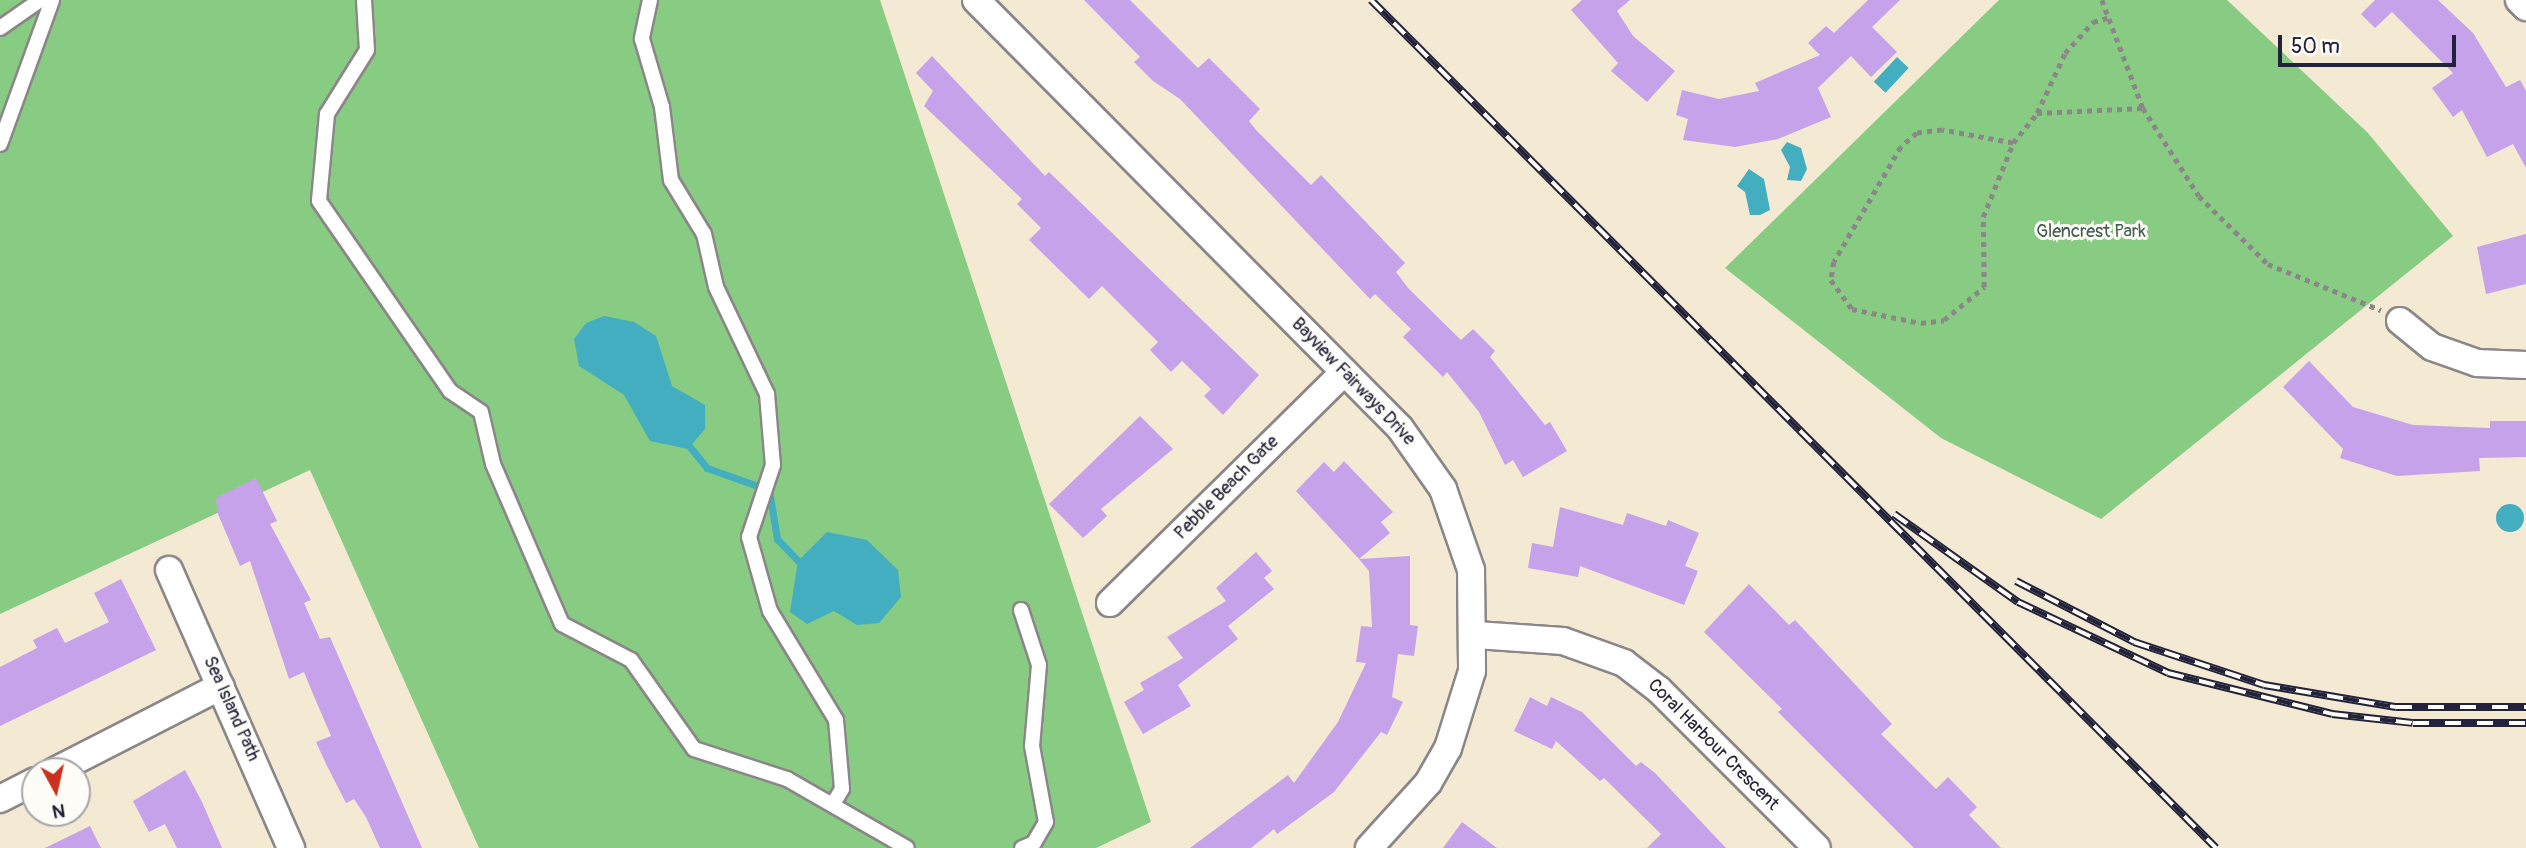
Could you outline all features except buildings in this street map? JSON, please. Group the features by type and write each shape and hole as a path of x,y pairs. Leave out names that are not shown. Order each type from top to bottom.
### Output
{"street":[{"name":"Bayview Fairways Drive","path":"976,0 1417,447 1443,489 1466,550 1476,635 1466,696 1448,748 1404,814 1369,848"},
{"path":"2519,0 2526,7"},
{"path":"2400,321 2432,347 2477,363 2526,365"},
{"name":"Pebble Beach Gate","path":"1111,603 1345,372"},
{"name":"Sea Island Path","path":"169,570 291,848"},
{"name":"Coral Harbour Crescent","path":"1476,635 1563,642 1624,663 1659,690 1817,848"},
{"path":"82,757 221,686"},
{"path":"0,799 21,788"}],"lane":[{"path":"0,28 40,0"},
{"path":"0,144 52,0"},
{"path":"364,0 367,50 327,114 319,201 450,391 481,412 493,464 562,624 631,660 694,749 788,779 907,848"},
{"path":"650,0 642,39 662,107 671,180 704,234 716,288 761,371 774,446 769,481 761,495 749,537 769,611 839,733 842,789 833,804"},
{"path":"1021,610 1039,665 1032,746 1046,822 1034,843 1022,848"}],"path":[{"path":"2102,0 2143,108 2176,170 2267,264 2340,288 2400,321"},
{"path":"2013,143 1942,130 1917,133 1901,147 1834,262 1831,280 1852,309 1921,323 1944,320 1984,287 1983,217 2013,143 2037,113 2065,53 2093,22 2107,18"},
{"path":"2037,113 2143,108"}],"green space":[{"path":"0,0 880,0 1151,822 1096,848 479,848 310,470 0,614"},
{"name":"Glencrest Park","path":"1999,0 2227,0 2368,133 2453,236 2101,519 1941,438 1725,268"}],"water":[{"path":"1897,57 1909,68 1886,93 1874,82"},
{"path":"1787,142 1801,148 1807,169 1801,181 1787,180 1790,167 1781,150"},
{"path":"1749,169 1764,179 1770,210 1760,215 1750,215 1745,192 1737,186"},
{"path":"604,316 634,322 656,336 672,386 705,405 705,429 688,449 650,441 624,395 579,366 574,339 586,323"},
{"path":"2510,504 2520,508 2524,518 2520,528 2510,532 2500,528 2496,518 2500,508"},
{"path":"827,532 867,540 898,570 901,597 879,623 857,625 834,611 807,624 790,612 798,561"}],"waterway":[{"path":"690,447 707,468 769,490 777,539 798,561"}],"railway":[{"path":"1371,0 2216,848"},
{"path":"1894,514 2018,602 2168,673 2332,714 2413,723 2526,723"},
{"path":"2016,581 2134,642 2264,685 2396,707 2526,707"}]}
